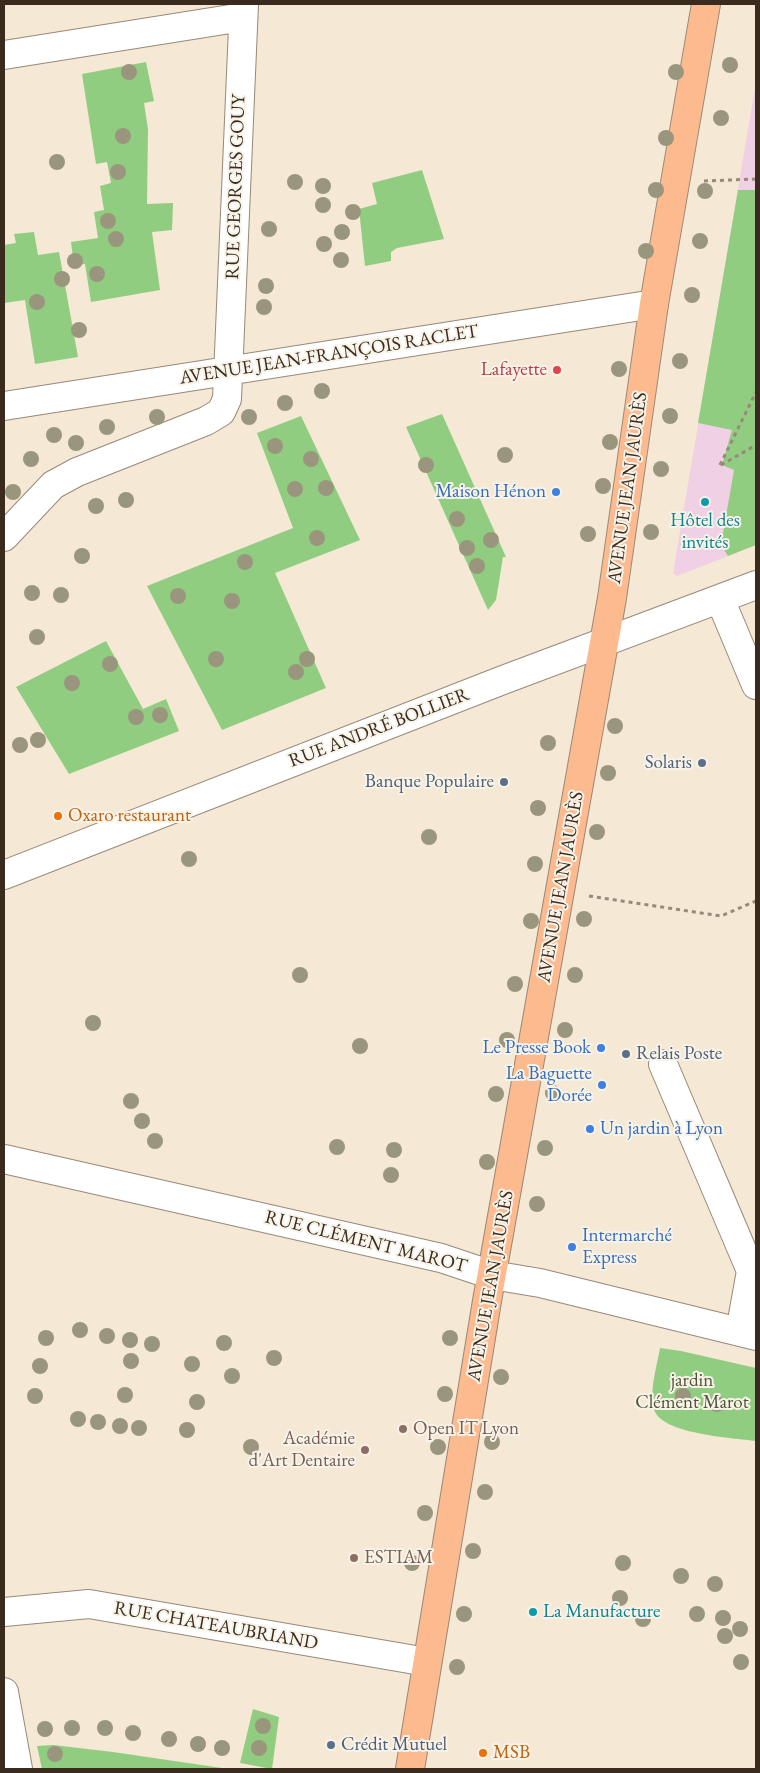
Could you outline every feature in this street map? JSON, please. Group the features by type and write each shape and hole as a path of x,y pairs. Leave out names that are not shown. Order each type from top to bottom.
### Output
{"main road":[{"name":"AVENUE JEAN JAURÈS","path":"410,1769 492,1275 604,644 654,304 706,4"}],"street":[{"path":"4,55 243,10"},
{"name":"RUE GEORGES GOUY","path":"4,536 53,484 77,472 206,421 221,412 227,399 243,10"},
{"name":"AVENUE JEAN-FRANÇOIS RACLET","path":"4,406 654,304"},
{"name":"RUE ANDRÉ BOLLIER","path":"4,875 503,680 604,644 756,584"},
{"path":"720,599 756,685"},
{"path":"663,1064 751,1271 748,1334"},
{"name":"RUE CLÉMENT MAROT","path":"4,1159 441,1258 492,1275 540,1283 748,1334"},
{"name":"RUE CHATEAUBRIAND","path":"4,1612 89,1604 427,1662"},
{"path":"4,1692 18,1769"}],"path":[{"path":"676,182 756,179"},
{"path":"756,392 720,465 756,445"},
{"path":"560,891 721,916 756,900"}],"shaded area":[{"path":"756,82 756,545 677,576 673,573"}],"green space":[{"path":"146,62 154,101 144,103 148,129 147,204 173,203 172,230 152,232 160,290 91,302 85,264 74,265 71,242 98,238 94,212 104,210 100,186 111,183 107,162 96,164 82,74"},
{"path":"422,170 444,239 397,248 391,252 391,261 365,266 359,209 377,204 372,183"},
{"path":"738,190 756,190 756,545 728,556 721,545 734,470 722,465 732,430 698,423"},
{"path":"34,232 38,255 59,252 78,357 35,364 25,300 4,303 4,245 16,243 14,234"},
{"path":"442,414 506,557 503,557 496,600 488,610 406,427"},
{"path":"301,416 360,540 275,573 326,688 222,730 147,586 293,528 257,433"},
{"path":"106,641 143,709 166,699 179,731 69,774 16,687"},
{"name":"jardin Clément Marot","path":"660,1348 756,1368 756,1441 699,1433 669,1424 659,1417 654,1409 652,1394"},
{"path":"253,1709 279,1717 272,1769 240,1763"},
{"path":"53,1745 222,1768 42,1769 37,1746"}],"place":[{"name":"Lafayette","path":"557,370"},
{"name":"Maison Hénon","path":"556,492"},
{"name":"Hôtel des invités","path":"705,502"},
{"name":"Solaris","path":"702,763"},
{"name":"Banque Populaire","path":"504,782"},
{"name":"Oxaro restaurant","path":"58,816"},
{"name":"Le Presse Book","path":"601,1048"},
{"name":"Relais Poste","path":"626,1054"},
{"name":"La Baguette Dorée","path":"602,1085"},
{"name":"Un jardin à Lyon","path":"590,1129"},
{"name":"Intermarché Express","path":"572,1247"},
{"name":"Open IT Lyon","path":"403,1429"},
{"name":"Académie d'Art Dentaire","path":"365,1450"},
{"name":"ESTIAM","path":"354,1558"},
{"name":"La Manufacture","path":"533,1612"},
{"name":"Crédit Mutuel","path":"331,1745"},
{"name":"MSB","path":"483,1753"}]}
